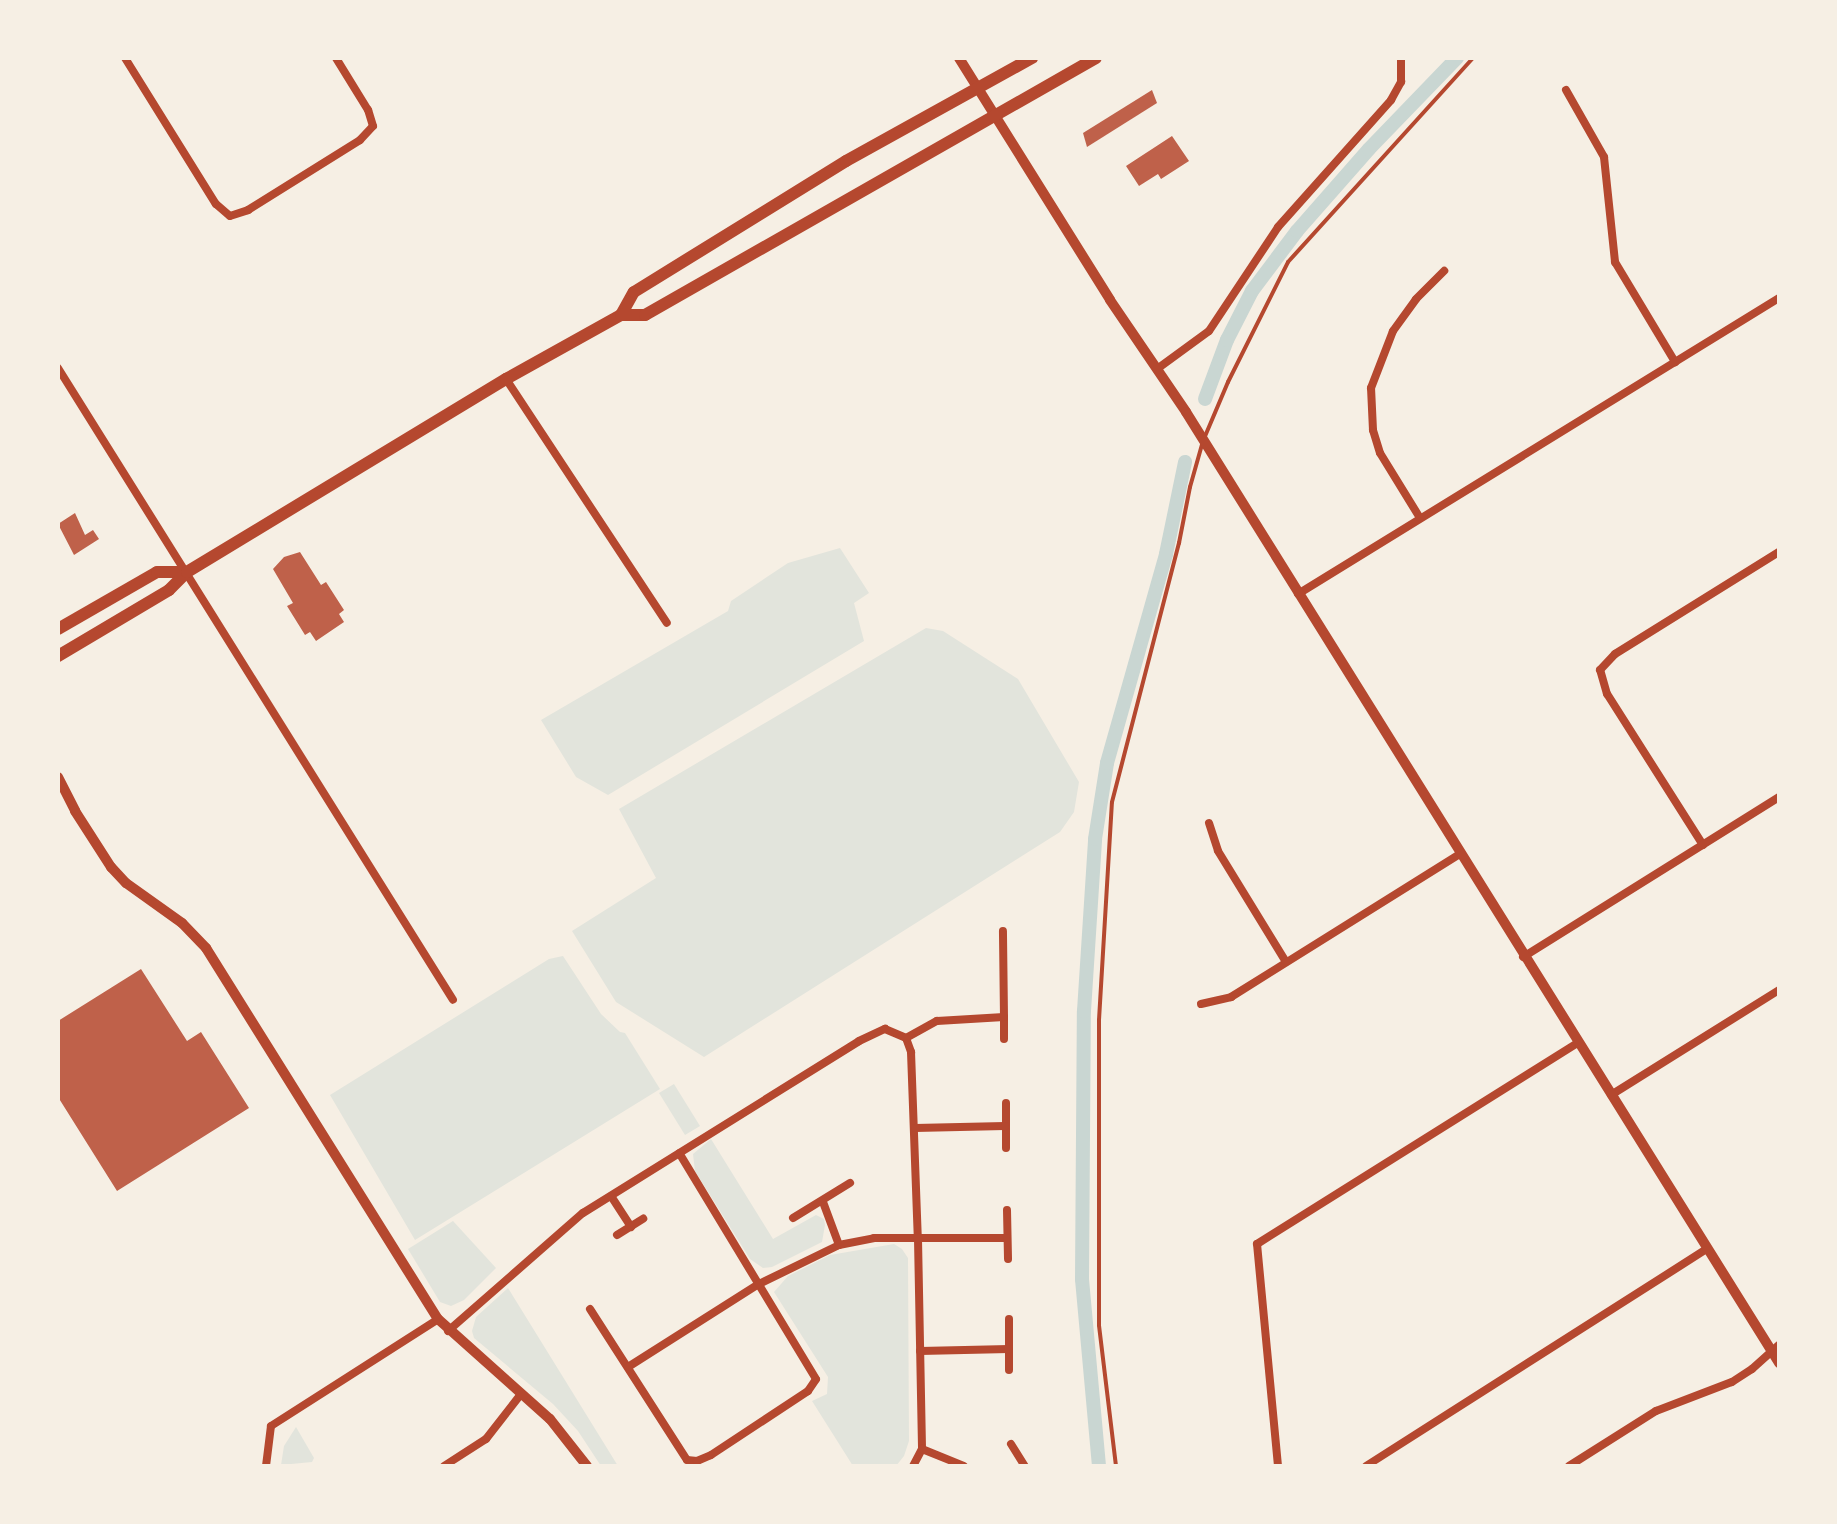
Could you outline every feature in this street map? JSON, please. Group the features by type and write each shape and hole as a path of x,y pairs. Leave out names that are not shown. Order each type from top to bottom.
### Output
{"main road":[{"path":"621,315 634,292 826,173 1032,58"},
{"path":"58,656 169,590 187,572 506,379 621,315 645,315 1096,58"},
{"path":"58,629 149,576 166,570 187,572"}],"street":[{"path":"125,58 216,204 230,216 248,210 360,140 373,126 368,110 336,58"},
{"path":"959,58 1203,441 1706,1249 1776,1348 1779,1363"},
{"path":"1157,369 1209,331 1278,227 1391,100 1401,82 1401,58"},
{"path":"1566,90 1604,157 1615,262 1675,362"},
{"path":"1420,518 1380,453 1373,430 1371,388 1393,331 1416,299 1444,271"},
{"path":"1298,594 1779,298"},
{"path":"58,368 453,1000"},
{"path":"506,379 667,623"},
{"path":"1703,845 1607,694 1600,670 1615,654 1779,552"},
{"path":"58,777 105,859 126,883 182,923 206,948 438,1319 550,1419 587,1466"},
{"path":"58,793 75,811"},
{"path":"1523,957 1779,797"},
{"path":"1209,823 1218,851 1286,962"},
{"path":"1201,1004 1231,997 1460,854"},
{"path":"1003,931 1004,1039"},
{"path":"1611,1095 1779,990"},
{"path":"906,1038 937,1021 1004,1017"},
{"path":"448,1331 583,1213 859,1041 885,1029 906,1038 911,1052 922,1449 913,1466"},
{"path":"1278,1466 1257,1244 1578,1043"},
{"path":"1006,1103 1006,1148"},
{"path":"915,1128 1005,1126"},
{"path":"590,1309 687,1460 697,1461 808,1391 816,1379 679,1153"},
{"path":"793,1218 850,1183"},
{"path":"611,1196 631,1227"},
{"path":"823,1202 839,1245"},
{"path":"1007,1210 1008,1259"},
{"path":"617,1235 643,1219"},
{"path":"628,1367 759,1284 839,1245 874,1238 1006,1238"},
{"path":"1366,1466 1706,1249"},
{"path":"266,1466 271,1426 438,1319"},
{"path":"1009,1319 1009,1370"},
{"path":"1569,1466 1656,1411 1732,1382 1776,1348"},
{"path":"920,1351 1009,1349"},
{"path":"444,1466 486,1439 521,1394"},
{"path":"1011,1444 1025,1466"},
{"path":"922,1449 964,1466"}],"lane":[{"path":"1116,1466 1099,1325 1099,1020 1112,802 1203,441 1228,382 1288,262 1473,58"}],"shaded area":[{"path":"840,548 869,593 854,603 864,641 608,795 576,777 541,720 728,611 731,601 788,563"},
{"path":"926,628 943,631 1018,679 1079,782 1074,812 1060,832 704,1057 616,1002 572,931 656,878 619,809"},
{"path":"563,956 601,1014 625,1033 660,1089 415,1240 330,1095 549,959"},
{"path":"674,1084 700,1126 685,1135 659,1093"},
{"path":"711,1139 773,1239 816,1215 824,1219 822,1242 772,1267 763,1268 750,1259 695,1171 693,1154"},
{"path":"453,1221 496,1268 464,1300 451,1306 440,1302 408,1249"},
{"path":"894,1244 908,1258 909,1441 904,1456 896,1466 853,1466 812,1401 827,1394 828,1377 774,1292 788,1276 830,1255"},
{"path":"508,1288 618,1466 601,1466 578,1431 553,1404 474,1338 472,1331 476,1317"},
{"path":"296,1427 314,1458 312,1462 281,1465 284,1446"}],"building":[{"path":"1152,90 1157,103 1087,147 1083,133"},
{"path":"1172,136 1189,161 1161,179 1158,174 1139,186 1126,166"},
{"path":"75,513 85,535 93,530 99,539 74,555 58,524"},
{"path":"300,552 321,585 326,582 344,610 339,614 344,622 316,641 310,632 305,635 287,606 293,603 273,569 284,557"},
{"path":"141,969 187,1041 201,1032 249,1108 117,1191 58,1097 58,1021"}],"waterway":[{"path":"1205,399 1227,340 1252,291 1297,231 1369,149 1457,58"},
{"path":"1099,1466 1082,1279 1084,1011 1095,839 1107,763 1166,554 1185,462"}]}
